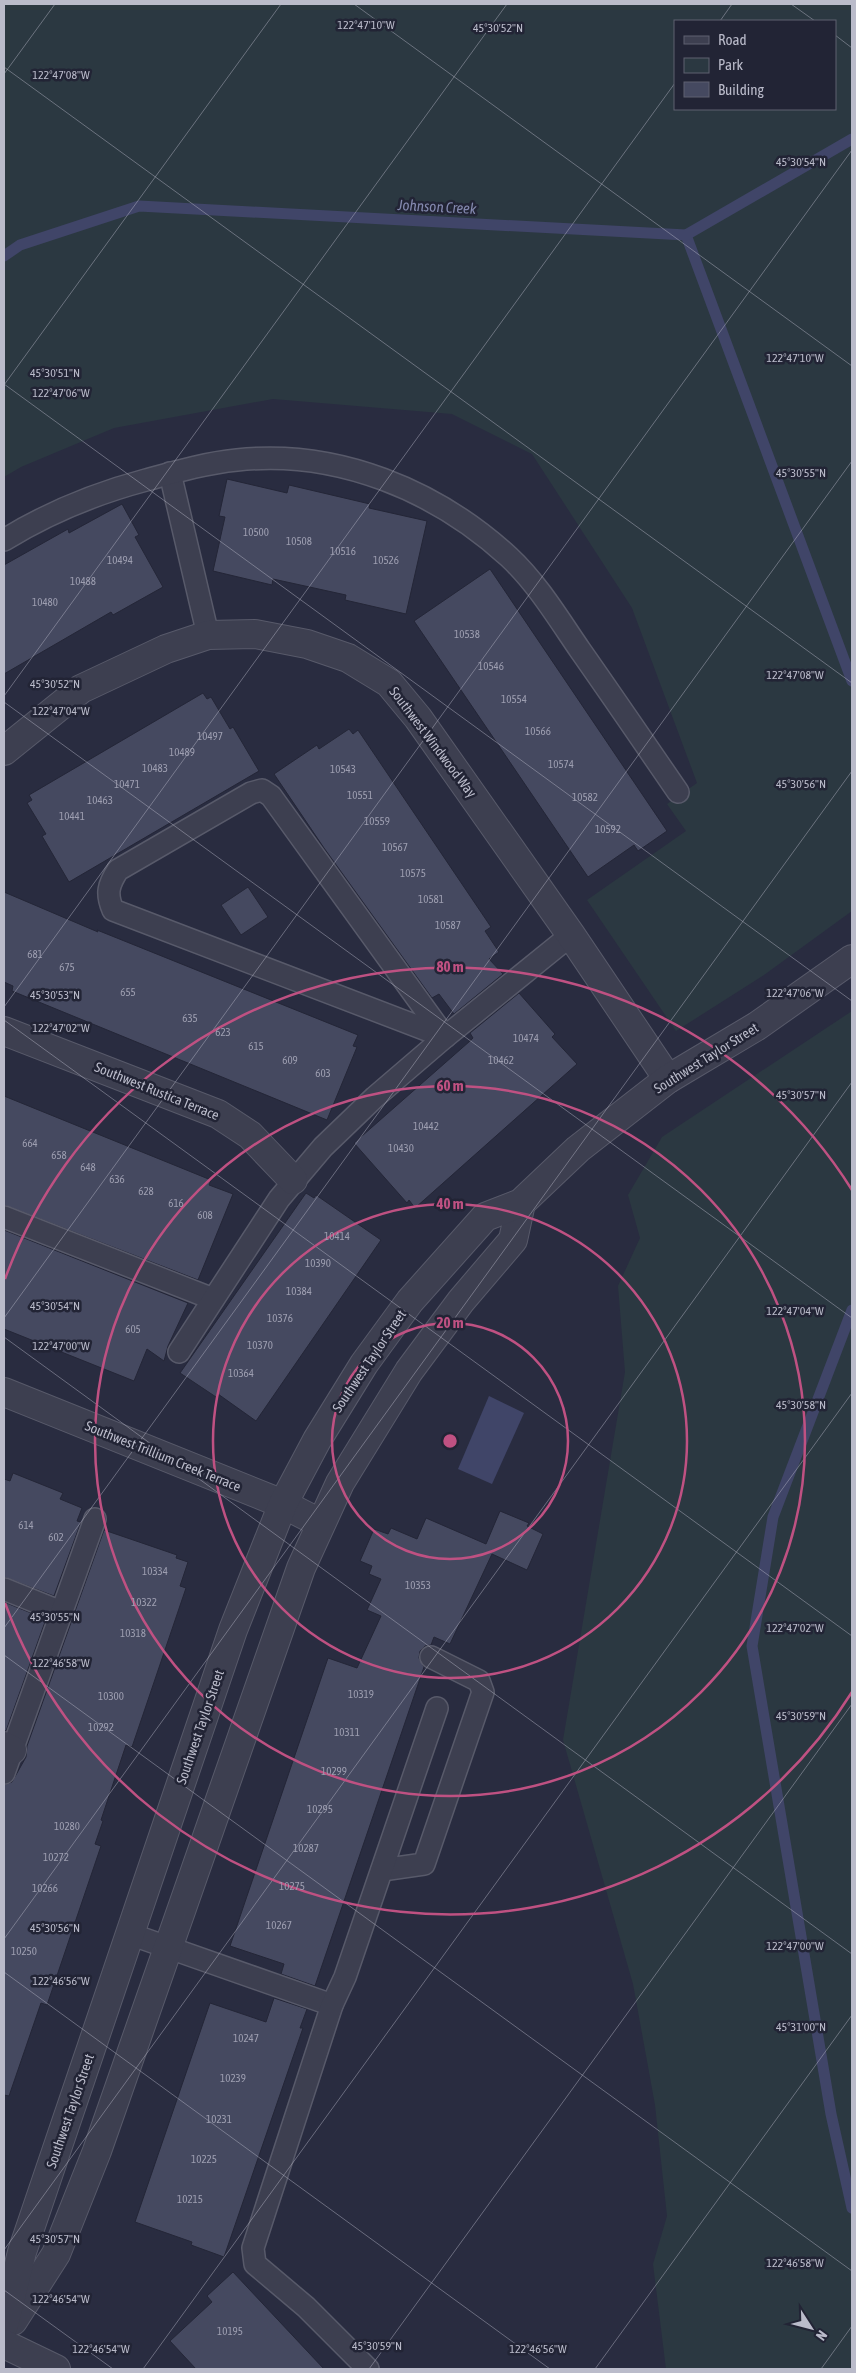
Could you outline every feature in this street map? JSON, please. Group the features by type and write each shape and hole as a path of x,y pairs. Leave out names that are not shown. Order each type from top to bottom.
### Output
{"street":[{"name":"Southwest Windwood Way","path":"4,751 81,689 166,649 208,635 255,634 307,644 348,658 389,683 418,718 572,935 668,1080"},
{"name":"Southwest Taylor Street","path":"4,2325 22,2252 233,1630 284,1504 316,1440 358,1372 410,1301 485,1217 521,1203 578,1149 668,1080 757,1026 852,959"},
{"name":"Southwest Rustica Terrace","path":"4,1031 218,1114 250,1135 293,1180"},
{"path":"4,2335 56,2254 97,2151 298,1577 320,1523 369,1432 409,1371 461,1301 513,1240 521,1203"},
{"name":"Southwest Trillium Creek Terrace","path":"4,1392 284,1504 320,1523"},
{"path":"4,2344 56,2369"}],"lane":[{"path":"4,540 27,526 111,490 170,473 237,460 288,459 362,471 429,499 461,518 510,558 543,596 678,792"},
{"path":"170,473 208,635"},
{"path":"262,790 271,796 445,1037 112,910 108,899 108,885 118,870 251,793 262,790"},
{"path":"179,1352 293,1180 323,1147 375,1097 445,1037 572,935"},
{"path":"4,1217 213,1300"},
{"path":"6,1756 62,1612 95,1519"},
{"path":"4,1589 62,1612"},
{"path":"382,1870 424,1864 483,1692 479,1681 431,1657"},
{"path":"368,2369 306,2307 255,2264 253,2248 332,2005 345,1977 437,1708"},
{"path":"130,1934 332,2005"}],"green space":[{"path":"4,4 852,4 852,911 764,975 676,1031 587,900 686,831 667,804 697,783 632,608 532,454 452,414 273,399 114,428 21,467 4,477"},
{"path":"852,1011 852,2369 666,2369 653,2264 667,2216 655,2105 633,1984 563,1740 625,1372 618,1286 640,1238 628,1195 662,1137"}],"water":[{"path":"489,1396 524,1413 492,1484 458,1469"}],"building":[{"path":"227,479 287,493 289,485 370,504 369,508 427,521 406,614 345,600 346,595 273,579 272,585 213,571 225,517 219,516"},
{"path":"122,504 139,535 135,537 163,587 113,615 111,612 4,674 4,565 68,529 69,533"},
{"path":"490,569 667,831 638,851 634,845 588,877 414,621"},
{"path":"203,693 207,699 211,697 230,729 233,727 259,771 69,882 42,836 46,834 27,803 32,800 29,795"},
{"path":"349,729 353,734 358,730 491,927 485,931 499,952 489,959 503,974 454,1014 439,994 432,998 324,848 274,774 317,745 319,749"},
{"path":"248,887 268,917 241,935 221,905"},
{"path":"4,892 98,932 97,930 358,1035 353,1046 357,1047 327,1120 12,991 13,986 4,982"},
{"path":"519,993 555,1034 552,1037 577,1064 415,1208 409,1200 407,1203 354,1143 470,1041 473,1038 470,1033"},
{"path":"4,1096 211,1180 209,1185 233,1194 198,1280 4,1205"},
{"path":"306,1193 314,1198 316,1195 381,1240 256,1421 218,1394 216,1397 180,1373"},
{"path":"4,1230 188,1303 168,1346 164,1361 147,1349 134,1381 4,1329"},
{"path":"13,1473 63,1493 60,1499 82,1508 77,1521 81,1522 54,1596 4,1577 4,1479 10,1481"},
{"path":"500,1511 529,1523 527,1526 543,1534 527,1570 492,1554 450,1644 434,1637 431,1645 425,1646 420,1651 419,1658 424,1667 315,1986 281,1974 284,1964 230,1946 328,1658 357,1668 381,1616 367,1610 381,1579 369,1574 372,1566 360,1561 374,1529 388,1534 391,1528 417,1539 426,1518 486,1544"},
{"path":"104,1530 177,1555 176,1558 188,1562 180,1586 186,1588 132,1747 126,1745 101,1820 103,1821 95,1844 101,1846 47,2005 41,2003 9,2096 4,2095 4,1785 12,1782 26,1757 27,1746"},
{"path":"4,1602 46,1619 6,1731 4,1730"},
{"path":"274,1998 307,2009 300,2028 303,2028 224,2257 191,2245 192,2242 135,2222 210,2003 266,2022"},
{"path":"233,2272 324,2369 196,2369 170,2341 212,2302 207,2296"}],"waterway":[{"name":"Johnson Creek","path":"4,256 20,245 139,206 686,235 852,139"},
{"path":"686,235 852,681"},
{"path":"852,1310 773,1517 752,1646 831,2114 852,2208"}]}
